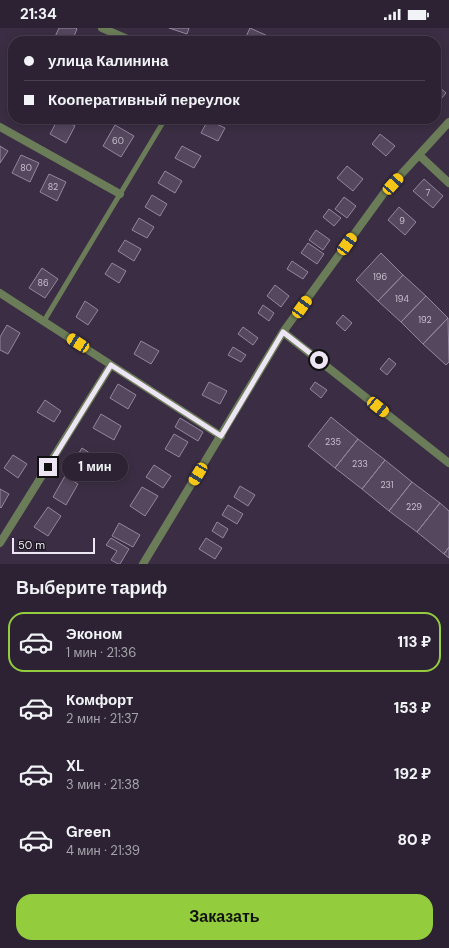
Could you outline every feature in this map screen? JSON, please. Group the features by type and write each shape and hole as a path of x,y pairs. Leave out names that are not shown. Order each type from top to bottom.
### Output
{"street":[{"path":"102,28 120,36"},
{"path":"143,564 283,332 384,193 449,122"},
{"path":"0,127 120,194"},
{"path":"419,155 449,183"},
{"path":"1,296 44,321 221,436"},
{"path":"283,332 449,463"},
{"path":"0,543 111,365"}],"lane":[{"path":"44,321 162,124"}],"building":[{"path":"59,28 77,29 74,36 55,36"},
{"path":"169,28 189,28 187,34"},
{"path":"250,28 268,36 246,36"},
{"path":"441,88 446,93 441,99"},
{"path":"55,124 71,124 75,126 66,143 50,134"},
{"path":"206,124 216,124 225,128 218,141 201,133"},
{"path":"115,125 134,136 121,157 103,146"},
{"path":"380,134 395,146 386,156 372,144"},
{"path":"0,146 8,151 0,163"},
{"path":"182,146 201,156 194,168 175,158"},
{"path":"21,155 39,163 30,182 12,173"},
{"path":"347,166 363,179 353,191 337,178"},
{"path":"165,171 182,181 175,193 158,183"},
{"path":"49,174 66,182 57,201 40,192"},
{"path":"424,179 443,196 433,208 413,191"},
{"path":"152,195 167,204 160,216 145,207"},
{"path":"344,197 356,206 347,218 335,209"},
{"path":"399,207 416,222 405,235 388,220"},
{"path":"329,209 341,218 334,226 323,217"},
{"path":"139,218 154,227 147,238 132,230"},
{"path":"316,230 330,240 323,250 309,240"},
{"path":"125,240 141,249 134,261 118,251"},
{"path":"308,243 324,254 317,264 301,253"},
{"path":"381,253 403,275 378,301 356,280"},
{"path":"292,261 308,272 303,279 287,269"},
{"path":"112,263 126,271 119,283 105,274"},
{"path":"42,268 58,279 45,298 29,288"},
{"path":"403,275 426,296 401,322 378,301"},
{"path":"275,285 289,296 281,307 267,296"},
{"path":"426,296 448,318 423,344 401,322"},
{"path":"85,301 98,310 88,325 76,317"},
{"path":"263,305 274,313 269,321 258,313"},
{"path":"343,315 352,323 345,331 336,323"},
{"path":"448,318 449,362 446,365 423,344"},
{"path":"7,325 20,333 8,354 0,350 0,337"},
{"path":"243,327 258,338 253,345 238,334"},
{"path":"141,341 159,351 151,364 134,354"},
{"path":"233,347 246,355 241,362 228,355"},
{"path":"389,358 396,364 387,375 380,369"},
{"path":"209,382 227,391 220,404 202,395"},
{"path":"315,382 327,390 321,398 310,389"},
{"path":"118,384 136,395 128,409 110,398"},
{"path":"45,400 61,411 54,422 37,412"},
{"path":"101,414 121,426 114,440 93,428"},
{"path":"331,417 358,439 335,468 308,446"},
{"path":"180,418 203,432 198,441 175,427"},
{"path":"174,434 188,442 179,457 165,449"},
{"path":"358,439 385,460 362,489 335,468"},
{"path":"82,448 96,457 83,478 69,469"},
{"path":"13,455 27,464 18,478 4,468"},
{"path":"385,460 412,482 389,511 362,489"},
{"path":"154,465 171,476 163,488 146,477"},
{"path":"65,476 78,484 66,505 53,497"},
{"path":"412,482 440,503 417,532 389,511"},
{"path":"240,486 255,495 248,506 234,497"},
{"path":"142,487 158,496 145,516 130,506"},
{"path":"0,489 9,494 1,508 0,507"},
{"path":"440,503 449,511 449,547 444,554 417,532"},
{"path":"228,505 243,514 237,524 222,515"},
{"path":"48,507 61,516 48,536 34,527"},
{"path":"217,522 228,529 223,538 212,531"},
{"path":"119,523 140,535 133,547 112,536"},
{"path":"111,538 129,549 120,564 111,560 117,551 106,545"},
{"path":"206,538 222,548 215,559 199,549"},
{"path":"449,547 449,558 444,554"}],"route":[{"path":"48,467 111,365 221,436 283,332 319,360"}]}
